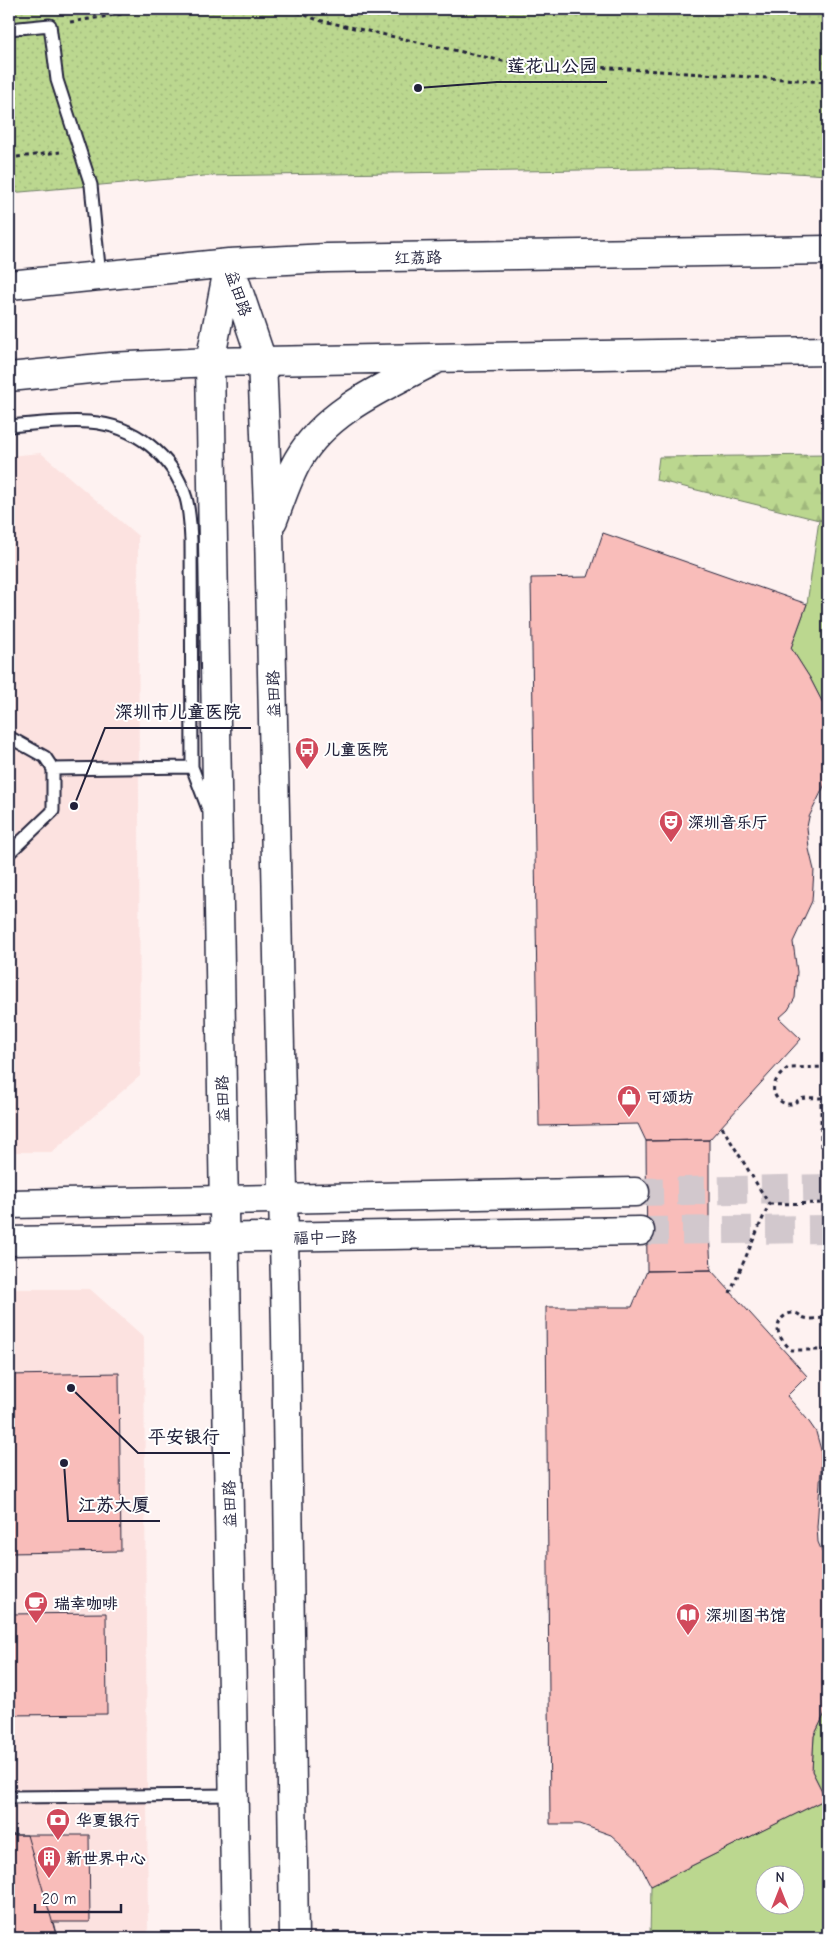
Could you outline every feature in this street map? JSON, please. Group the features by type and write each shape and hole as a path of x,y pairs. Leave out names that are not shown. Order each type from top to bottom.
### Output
{"main road":[{"name":"红荔路","path":"9,286 229,263 338,258 828,250"},
{"name":"益田路","path":"229,263 262,361 269,531 284,1238 295,1936"},
{"name":"益田路","path":"229,263 210,362 235,1935"},
{"path":"9,377 110,367 210,362 828,351"},
{"path":"269,531 297,462 324,426 359,401 438,358"},
{"path":"9,1204 635,1192"},
{"name":"福中一路","path":"9,1241 640,1231"}],"lane":[{"path":"9,29 50,25 57,80 91,185 100,277"},
{"path":"9,426 68,421 91,422 112,426 132,433 159,452 180,481 189,513 191,540 192,767 218,833"},
{"path":"9,737 45,757 53,769 53,811 9,853"},
{"path":"53,769 192,767"},
{"path":"9,1797 234,1795"}],"path":[{"path":"50,25 155,9"},
{"path":"290,9 318,20 503,61 828,82"},
{"path":"9,158 79,149"},
{"path":"821,1147 821,1098 801,1099 787,1104 775,1096 773,1086 775,1081 788,1068 828,1067"},
{"path":"722,1127 769,1204"},
{"path":"769,1204 828,1203"},
{"path":"730,1293 769,1204"},
{"path":"824,1256 825,1318 805,1318 796,1313 791,1313 779,1322 778,1331 791,1350 828,1350"}],"shaded area":[{"path":"41,453 138,536 140,1076 52,1152 9,1152 9,456"},
{"path":"9,1289 90,1289 144,1337 148,1938 9,1938"}],"green space":[{"path":"9,9 828,9 828,175 710,168 204,176 9,193"},
{"path":"828,455 828,520 819,520 656,480 659,457"},
{"path":"819,520 828,520 828,713 810,678 791,648 807,604"},
{"path":"828,1707 828,1938 650,1938 651,1886 826,1799 812,1771 814,1736"}],"building":[{"name":"深圳音乐厅","path":"603,533 807,604 791,648 810,678 828,713 828,778 809,817 807,827 809,849 814,870 812,901 793,942 797,972 795,998 788,1010 779,1018 801,1039 709,1140 646,1141 638,1124 539,1126 531,578 588,577"},
{"path":"709,1140 711,1270 647,1271 646,1141"},
{"name":"深圳图书馆","path":"711,1270 807,1376 787,1396 816,1432 821,1450 817,1527 818,1542 828,1566 828,1707 814,1736 812,1771 826,1799 651,1886 636,1857 611,1835 580,1824 550,1824 546,1307 632,1307 647,1271"},
{"path":"119,1373 121,1551 9,1553 9,1375"},
{"path":"106,1613 107,1714 9,1715 9,1614"},
{"path":"9,1835 27,1835 57,1938 9,1938"},
{"name":"新世界中心","path":"9,1835 89,1835 90,1922 53,1922 57,1938 9,1938"}],"tunnel":[{"path":"635,1192 828,1188"},
{"path":"640,1231 828,1229"}],"place":[{"name":"莲花山公园","path":"418,88"},
{"name":"儿童医院","path":"307,770"},
{"name":"深圳市儿童医院","path":"74,806"},
{"name":"深圳音乐厅","path":"671,843"},
{"name":"可颂坊","path":"629,1118"},
{"name":"平安银行","path":"71,1388"},
{"name":"江苏大厦","path":"64,1463"},
{"name":"瑞幸咖啡","path":"36,1624"},
{"name":"深圳图书馆","path":"688,1636"},
{"name":"华夏银行","path":"58,1841"},
{"name":"新世界中心","path":"49,1879"}]}
